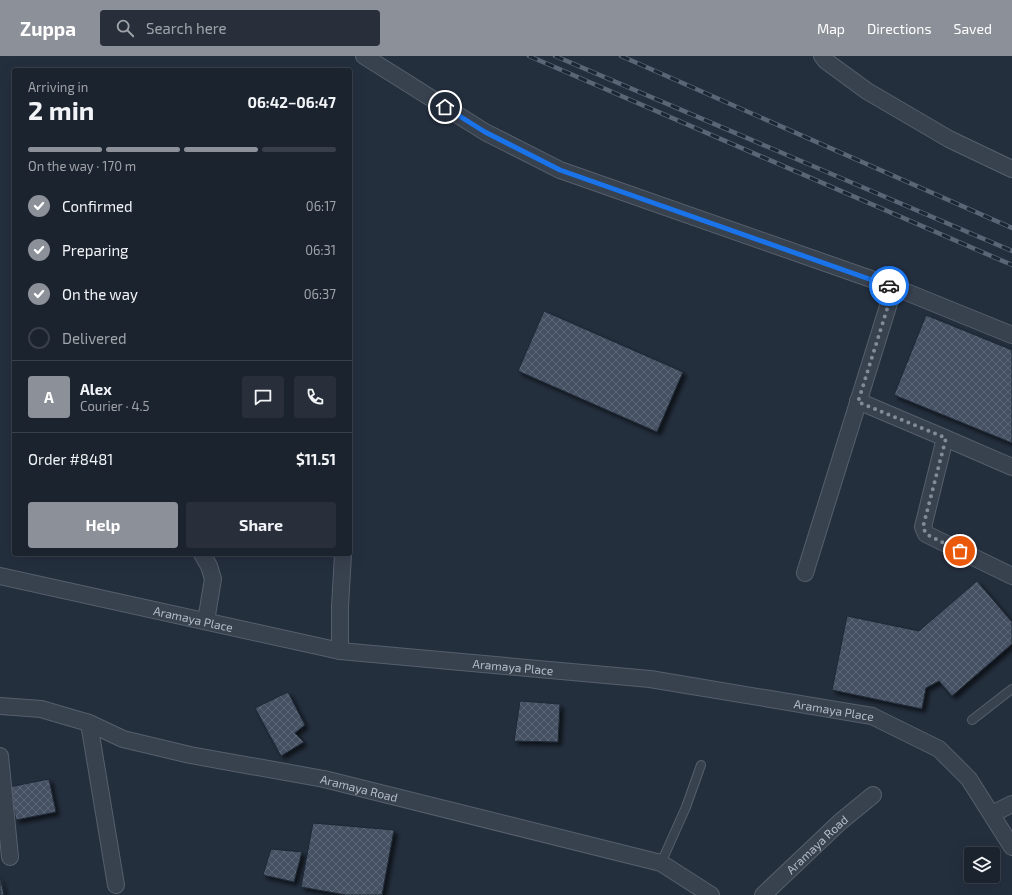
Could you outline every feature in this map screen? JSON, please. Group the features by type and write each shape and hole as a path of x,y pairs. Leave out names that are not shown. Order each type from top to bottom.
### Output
{"street":[{"path":"364,56 485,132 560,170 894,287 1012,335"},
{"path":"822,56 867,91 949,139 1012,169"},
{"path":"805,573 894,287"},
{"path":"858,402 1012,467"},
{"path":"946,438 923,527 926,534 1012,576"},
{"path":"203,556 209,566 212,579 206,621"},
{"path":"340,651 340,607 343,556"},
{"name":"Aramaya Place","path":"0,576 340,651 650,679 872,716 939,749 969,779 1012,847"},
{"name":"Aramaya Road","path":"0,706 42,709 89,723 122,738 190,755 324,779 661,863 711,895"},
{"path":"89,723 116,885"},
{"path":"0,756 10,857"},
{"name":"Aramaya Road","path":"763,895 840,822 873,795"},
{"path":"992,814 1012,804"}],"lane":[{"path":"972,720 1012,689"},
{"path":"661,863 686,807 701,765"}],"building":[{"path":"544,311 683,372 657,432 518,371"},
{"path":"926,315 1012,350 1012,443 894,395"},
{"path":"977,581 1012,622 1012,644 952,696 939,681 926,688 922,709 832,690 847,616 919,631"},
{"path":"288,692 305,725 295,733 304,742 281,756 255,708"},
{"path":"520,701 560,704 558,742 514,741"},
{"path":"49,779 56,812 16,820 9,787"},
{"path":"313,823 394,830 382,895 346,895 301,887"},
{"path":"271,849 302,852 294,882 263,875"},
{"path":"0,876 4,895 0,895"}],"railway":[{"path":"529,56 1012,265"},
{"path":"555,56 1012,251"},
{"path":"621,56 1012,228"}],"way so far":[{"path":"889,286 894,287 858,402 946,438 923,527 926,534 960,551"}],"route":[{"path":"445,107 485,132 560,170 889,286"}]}
